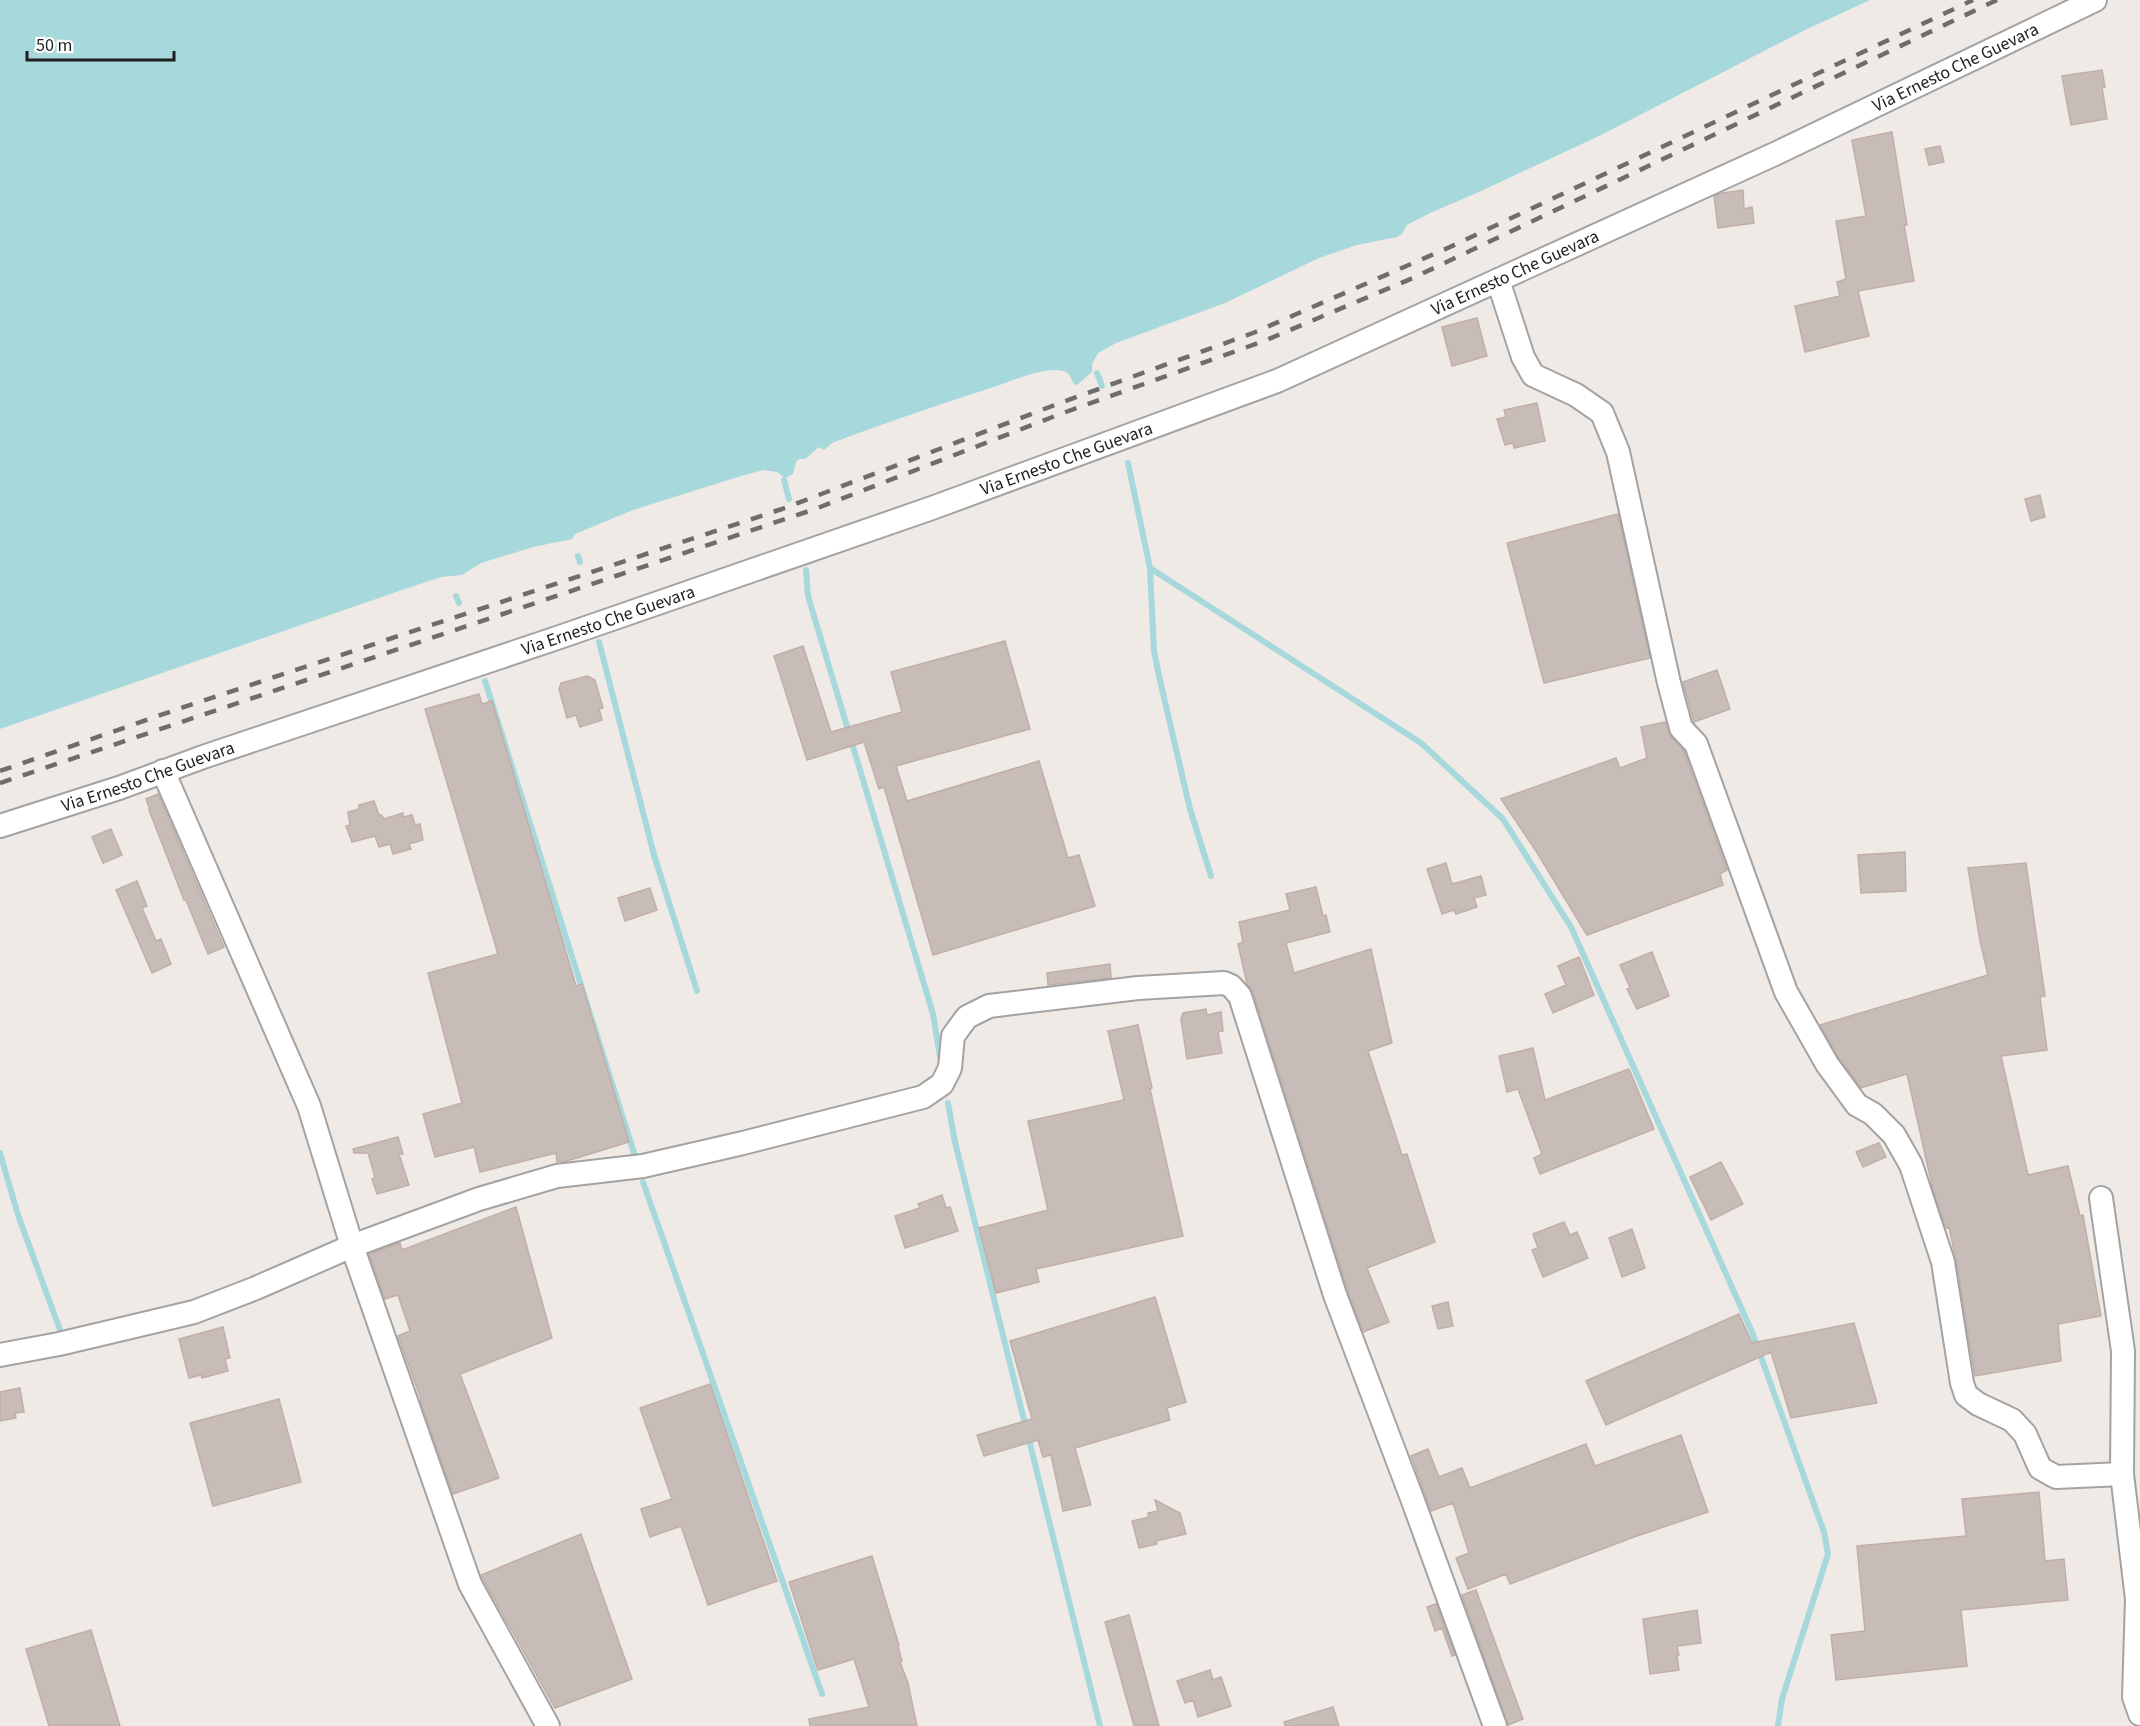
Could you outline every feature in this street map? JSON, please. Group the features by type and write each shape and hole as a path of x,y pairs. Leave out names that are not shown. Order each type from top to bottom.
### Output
{"street":[{"name":"Via Ernesto Che Guevara","path":"0,826 119,788 943,504 1277,381 1770,156 2095,0"},
{"path":"1498,280 1523,357 1533,375 1576,395 1602,413 1618,452 1669,683 1682,728 1696,744 1786,992 1827,1064 1857,1105 1873,1114 1894,1135 1911,1165 1943,1262 1962,1383 1966,1395 1978,1404 2012,1420 2025,1434 2040,1468 2056,1477 2122,1474"},
{"path":"164,771 309,1106 352,1246 470,1584 548,1726"},
{"path":"0,1355 59,1344 194,1312 352,1246 479,1199 557,1176 654,1163 744,1143 922,1097 942,1084 950,1068 953,1036 967,1017 989,1006 1138,988 1224,983 1231,986 1240,996 1335,1295 1445,1586 1495,1726"},
{"path":"2101,1198 2123,1351 2122,1474 2138,1599 2134,1697 2140,1714"}],"water":[{"path":"0,0 1870,0 1805,30 1601,135 1428,214 1407,225 1402,234 1397,237 1357,245 1319,258 1225,303 1116,343 1098,353 1092,364 1092,372 1077,385 1063,371 1048,370 1030,374 853,435 832,443 824,450 819,447 805,459 799,459 793,474 785,478 777,472 763,470 633,510 575,534 572,539 533,547 481,563 462,575 441,577 399,591 0,729"}],"building":[{"path":"2102,70 2107,119 2071,125 2062,76"},
{"path":"1892,132 1914,281 1858,291 1869,336 1805,352 1795,306 1840,296 1837,282 1846,279 1836,221 1866,216 1852,140"},
{"path":"1940,146 1944,162 1929,165 1925,149"},
{"path":"1743,190 1744,209 1752,207 1754,223 1718,228 1714,196"},
{"path":"1477,318 1487,356 1452,366 1442,327"},
{"path":"1537,403 1545,441 1514,448 1513,443 1505,445 1497,419 1506,417 1504,410"},
{"path":"2040,495 2045,517 2031,521 2025,499"},
{"path":"1618,514 1650,658 1544,683 1507,543"},
{"path":"1005,641 1030,729 896,766 907,801 1039,761 1068,858 1079,855 1095,906 933,955 884,787 879,789 864,742 807,760 774,656 803,646 831,732 902,712 891,672"},
{"path":"1717,670 1730,709 1694,722 1683,682"},
{"path":"587,676 595,680 603,708 599,709 602,720 580,727 576,715 567,718 559,689 561,683"},
{"path":"479,694 482,704 492,701 576,986 582,984 629,1142 567,1161 557,1162 556,1153 480,1172 474,1147 435,1157 423,1114 462,1103 428,973 498,954 425,709"},
{"path":"1665,722 1671,737 1684,751 1727,870 1720,874 1723,885 1587,935 1501,799 1616,758 1620,768 1647,758 1641,727"},
{"path":"158,794 224,947 208,954 149,810 146,799"},
{"path":"374,801 379,815 384,819 403,813 403,817 412,815 415,825 420,824 423,840 409,844 411,849 393,854 390,844 379,847 375,836 352,842 346,826 350,825 348,812 359,809 359,805"},
{"path":"111,829 122,855 103,863 92,837"},
{"path":"1905,852 1906,891 1861,893 1858,855"},
{"path":"1446,863 1452,884 1481,876 1486,895 1474,898 1477,907 1456,914 1454,910 1442,914 1427,869"},
{"path":"2026,863 2045,996 2040,997 2047,1050 2001,1056 2028,1175 2068,1166 2080,1216 2083,1215 2101,1316 2058,1324 2061,1361 1975,1376 1949,1227 1946,1228 1933,1190 1907,1074 1861,1088 1838,1057 1820,1025 1988,975 1968,868"},
{"path":"137,881 147,906 142,908 156,941 161,939 171,964 152,973 116,890"},
{"path":"1316,887 1323,916 1326,915 1330,932 1286,943 1294,973 1371,949 1392,1043 1368,1051 1402,1155 1407,1154 1435,1242 1367,1268 1389,1322 1363,1332 1253,992 1247,984 1238,944 1243,942 1239,922 1290,910 1286,894"},
{"path":"650,888 657,910 625,921 618,898"},
{"path":"1652,952 1669,996 1637,1009 1627,989 1630,988 1620,965"},
{"path":"1579,957 1594,995 1553,1013 1545,994 1566,985 1558,966"},
{"path":"1110,964 1111,978 1048,985 1047,973"},
{"path":"1206,1009 1207,1015 1221,1012 1223,1031 1218,1032 1222,1053 1187,1059 1181,1019 1183,1013"},
{"path":"1138,1025 1183,1236 1036,1269 1039,1282 996,1293 979,1228 1048,1210 1028,1121 1124,1100 1108,1031"},
{"path":"1533,1048 1545,1100 1629,1069 1654,1129 1540,1174 1534,1158 1542,1154 1518,1089 1507,1092 1499,1056"},
{"path":"398,1137 403,1154 399,1154 409,1185 377,1194 368,1153 354,1153 353,1149"},
{"path":"1879,1143 1886,1157 1863,1167 1856,1152"},
{"path":"1721,1162 1743,1204 1711,1220 1690,1177"},
{"path":"942,1195 946,1208 950,1207 958,1231 905,1248 895,1216 920,1208 918,1204"},
{"path":"516,1207 552,1338 460,1374 499,1478 453,1494 398,1336 410,1331 398,1295 385,1299 369,1254 400,1243 402,1250"},
{"path":"1564,1222 1570,1235 1577,1232 1588,1258 1543,1277 1532,1250 1538,1248 1533,1234"},
{"path":"1632,1229 1645,1268 1622,1277 1609,1238"},
{"path":"1155,1297 1186,1402 1167,1408 1170,1420 1075,1448 1091,1505 1063,1511 1051,1455 1043,1457 1038,1440 984,1456 977,1435 1032,1419 1010,1341"},
{"path":"1448,1302 1453,1326 1438,1329 1432,1306"},
{"path":"1739,1314 1752,1343 1854,1323 1877,1403 1791,1418 1771,1352 1606,1425 1586,1381"},
{"path":"223,1327 230,1358 225,1359 228,1371 202,1378 201,1375 189,1378 179,1339"},
{"path":"710,1384 777,1581 708,1605 681,1526 650,1537 641,1509 672,1499 640,1408"},
{"path":"20,1388 24,1412 15,1413 16,1418 0,1421 0,1392"},
{"path":"279,1399 301,1482 213,1506 190,1423"},
{"path":"1681,1435 1708,1512 1510,1584 1506,1574 1468,1589 1456,1558 1469,1553 1453,1503 1431,1511 1411,1456 1428,1449 1439,1477 1462,1468 1470,1488 1586,1444 1595,1466"},
{"path":"2039,1492 2045,1561 2064,1559 2068,1600 1961,1610 1967,1666 1836,1680 1831,1635 1865,1631 1857,1546 1966,1536 1962,1499"},
{"path":"1155,1500 1180,1513 1186,1534 1156,1541 1157,1544 1139,1548 1132,1521 1149,1517 1148,1513 1158,1511"},
{"path":"581,1534 632,1679 555,1708 481,1575"},
{"path":"872,1556 899,1645 902,1661 900,1662 908,1683 917,1726 810,1726 809,1719 869,1707 854,1659 818,1670 789,1582"},
{"path":"1476,1590 1523,1719 1508,1725 1462,1595"},
{"path":"1436,1604 1455,1655 1452,1656 1442,1628 1435,1631 1427,1607"},
{"path":"1697,1610 1701,1643 1677,1646 1679,1670 1650,1674 1643,1619"},
{"path":"1129,1615 1159,1726 1134,1726 1105,1622"},
{"path":"91,1630 120,1726 49,1726 26,1649"},
{"path":"1210,1670 1213,1680 1221,1677 1231,1706 1198,1717 1193,1700 1185,1703 1177,1681"},
{"path":"1333,1707 1339,1726 1285,1726 1284,1722"}],"waterway":[{"path":"1097,373 1102,386"},
{"path":"1128,463 1150,568 1154,651 1159,676 1190,809 1211,876"},
{"path":"784,480 789,499"},
{"path":"578,556 580,562"},
{"path":"1150,568 1421,743 1503,819 1571,927 1752,1332 1824,1532 1828,1554 1782,1699 1778,1726"},
{"path":"806,570 808,596 933,1014 940,1057"},
{"path":"456,596 459,603"},
{"path":"599,642 654,855 697,991"},
{"path":"485,681 634,1153"},
{"path":"948,1103 955,1142 1100,1726"},
{"path":"0,1153 18,1215 60,1330"},
{"path":"643,1182 822,1694"}],"railway":[{"path":"0,771 178,709 782,509 1060,403 1253,333 1450,247 1973,0"},
{"path":"0,783 815,509 1063,413 1264,341 1413,278 1997,0"}]}
